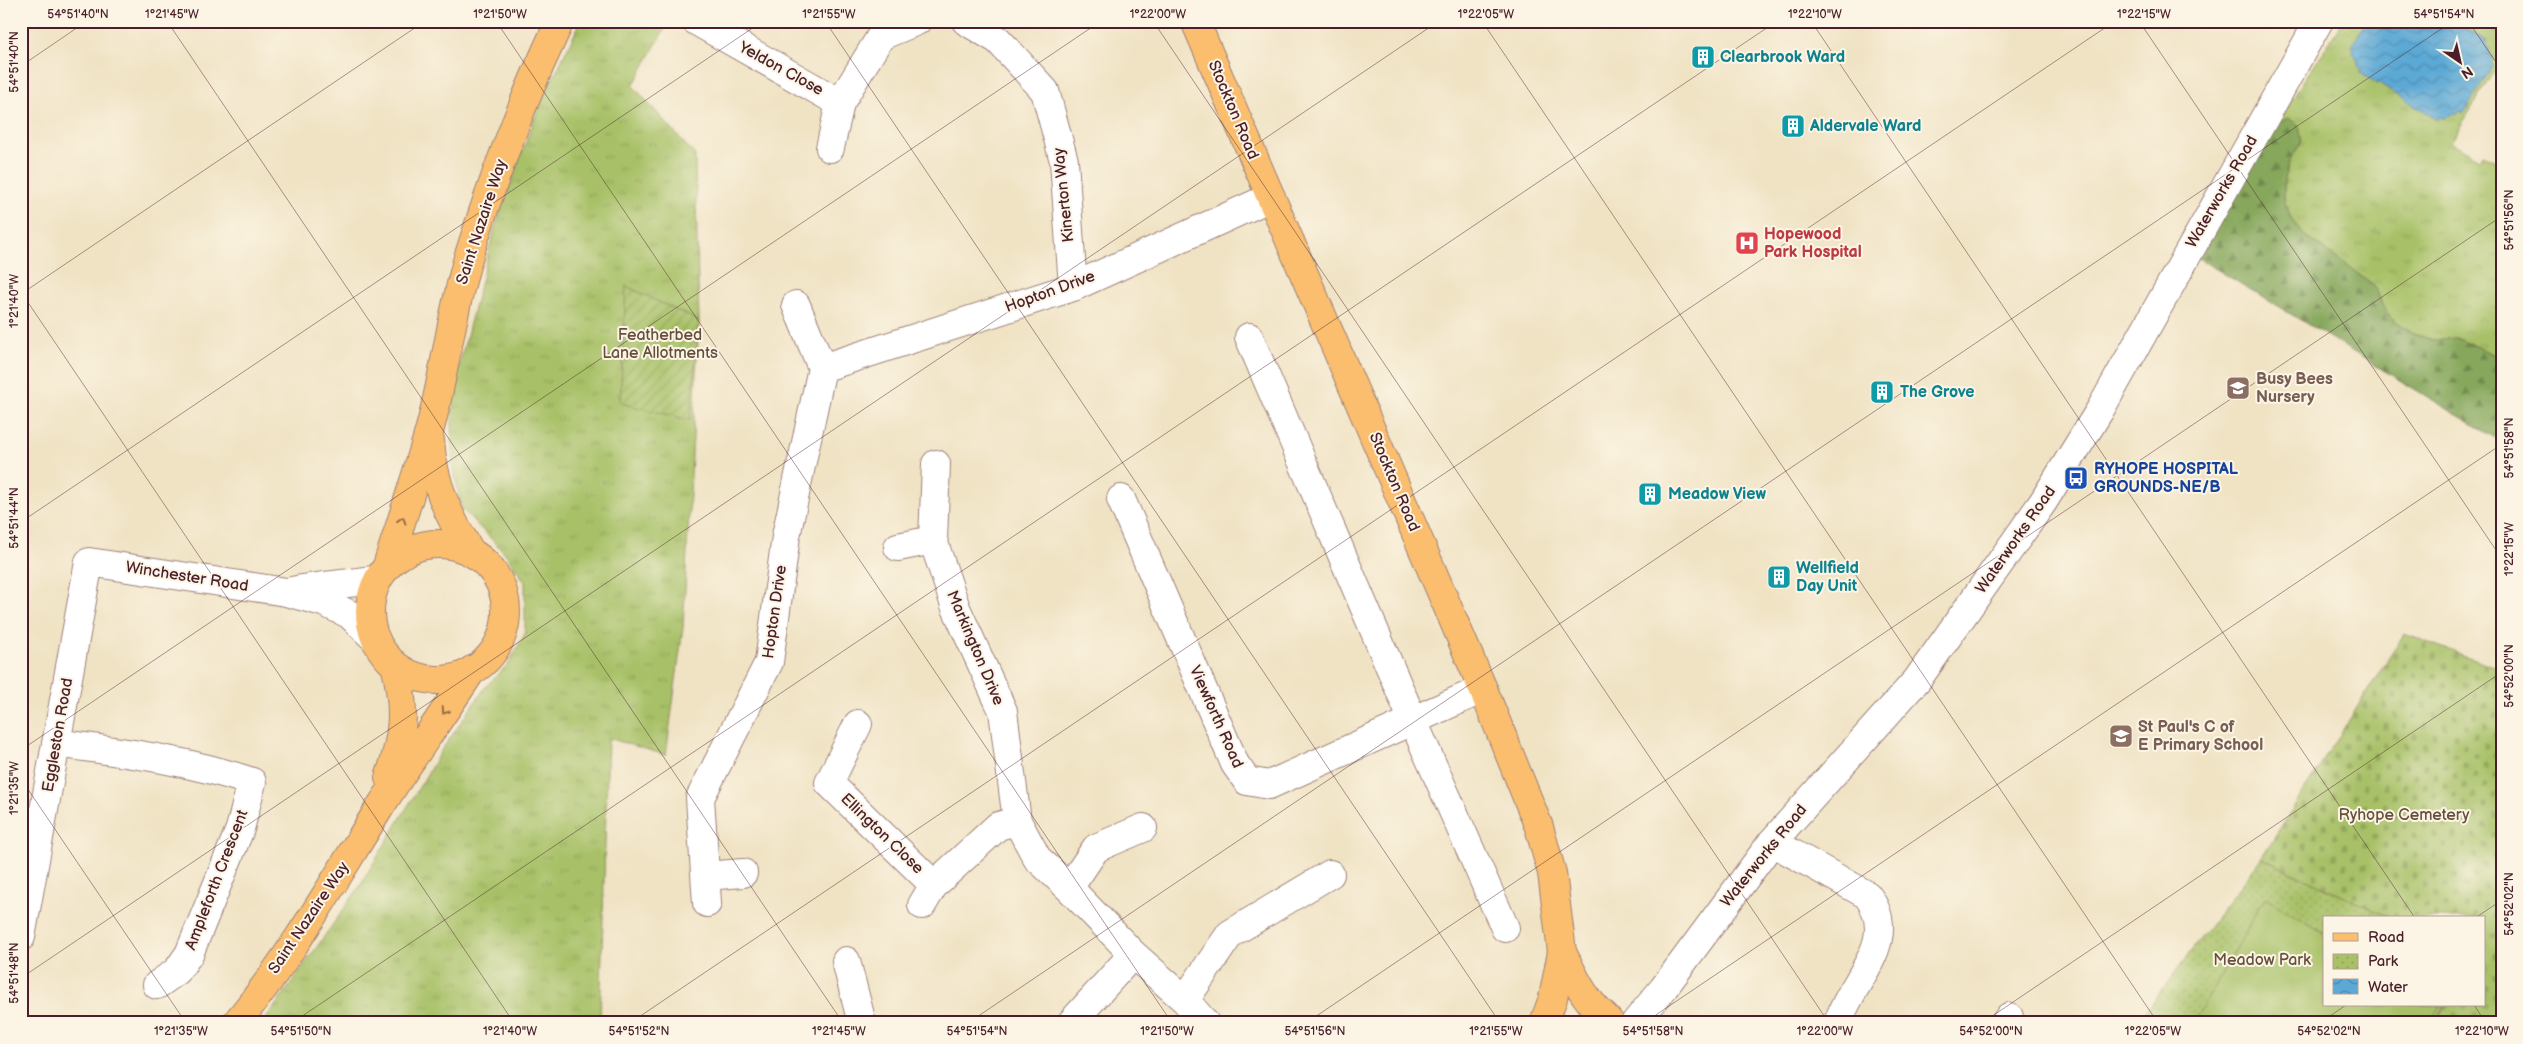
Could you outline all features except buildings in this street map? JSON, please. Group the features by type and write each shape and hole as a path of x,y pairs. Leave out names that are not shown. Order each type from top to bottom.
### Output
{"main road":[{"name":"Saint Nazaire Way","path":"472,670 457,677 441,680 409,673 395,664 384,654 376,640 371,625 370,609 372,594 383,573 429,431 446,346 469,256 505,152 535,74 560,21"},
{"name":"Stockton Road","path":"1195,21 1482,689 1539,827 1552,873 1562,952 1559,975 1544,1021"},
{"name":"Saint Nazaire Way","path":"236,1023 282,961 327,895 378,810 472,670 495,648 502,634 506,619 502,588 484,562 471,552 453,524 440,495 432,463 429,431"},
{"name":"Saint Nazaire Way","path":"383,573 406,552 427,545 449,545 471,552"},
{"name":"Saint Nazaire Way","path":"378,810 399,752 404,716 402,690 395,664"},
{"name":"Stockton Road","path":"1562,952 1582,990 1603,1015"},
{"name":"Stockton Road","path":"1544,1021 1555,1010 1567,1004 1581,1003 1603,1015"}],"street":[{"name":"Yeldon Close","path":"696,21 840,103"},
{"path":"830,148 840,103 881,36 917,21"},
{"name":"Kinerton Way","path":"966,21 998,40 1045,91 1064,161 1072,287"},
{"name":"Waterworks Road","path":"1635,1023 1772,842 1916,680 2068,466 2319,21"},
{"name":"Hopton Drive","path":"706,903 706,876 700,798 770,662 786,536 822,368 1072,287 1271,197"},
{"path":"796,305 822,368"},
{"path":"1249,337 1505,928"},
{"name":"Markington Drive","path":"936,464 933,540 956,608 1003,712 1017,821 1036,858 1069,888 1133,954 1185,1000 1205,1023"},
{"name":"Viewforth Road","path":"1121,498 1235,764 1248,781 1269,785 1482,689"},
{"path":"898,547 933,540"},
{"name":"Winchester Road","path":"89,562 286,592"},
{"name":"Eggleston Road","path":"21,937 89,562"},
{"path":"286,592 329,584 358,583 383,573"},
{"path":"286,592 323,602 349,614 376,640"},
{"name":"Ellington Close","path":"858,724 829,782 928,895 998,826 1017,821"},
{"name":"Ampleforth Crescent","path":"56,743 214,769 252,782 240,829 190,954 177,971 157,985"},
{"path":"1069,888 1096,848 1143,828"},
{"path":"1772,842 1866,895 1876,908 1880,936 1873,955 1838,1023"},
{"path":"706,876 743,873"},
{"path":"1185,1000 1230,934 1330,874"},
{"path":"1071,1023 1133,954"},
{"path":"846,961 862,1023"},
{"name":"Waterworks Road","path":"1603,1015 1626,1011 1646,1002 1663,988"}],"green space":[{"path":"581,21 669,21 633,86 695,155 699,321 683,628 666,755 608,738 600,1023 263,1023 358,889 441,751 487,685 508,664 525,634 525,582 505,553 462,509 452,464 452,393 495,227 537,111"},
{"path":"2343,21 2496,21 2502,31 2502,58 2451,142 2480,159 2483,154 2502,165 2502,358 2456,338 2433,340 2412,333 2395,321 2382,305 2375,286 2304,235 2291,219 2284,199 2284,179 2290,159 2302,142 2276,123"},
{"path":"2289,118 2299,126 2302,142 2290,159 2284,179 2284,199 2291,219 2304,235 2375,286 2382,305 2395,321 2411,333 2433,340 2456,338 2502,358 2502,442 2198,258 2276,123"},
{"name":"Featherbed Lane Allotments","path":"626,286 699,321 690,420 620,403"},
{"name":"Ryhope Cemetery","path":"2404,634 2502,669 2502,1023 2436,1023 2444,1006 2486,1006 2486,916 2387,916 2261,858"},
{"name":"Meadow Park","path":"2261,858 2387,916 2323,916 2323,1006 2443,1006 2434,1023 2137,1023"},
{"path":"2265,898 2323,932 2323,1006 2439,1006 2430,1023 2194,1023"}],"water":[{"path":"2366,21 2455,21 2487,41 2485,45 2489,48 2489,55 2493,58 2490,64 2493,66 2464,113 2459,111 2457,114 2444,118 2440,115 2438,119 2360,73 2362,68 2358,66 2358,60 2353,53 2354,49 2351,47"}],"place":[{"name":"Clearbrook Ward","path":"1703,57"},
{"name":"Aldervale Ward","path":"1793,126"},
{"name":"Hopewood Park Hospital","path":"1747,243"},
{"name":"Busy Bees Nursery","path":"2238,388"},
{"name":"The Grove","path":"1882,392"},
{"name":"RYHOPE HOSPITAL GROUNDS-NE/B","path":"2076,478"},
{"name":"Meadow View","path":"1650,494"},
{"name":"Wellfield Day Unit","path":"1779,577"},
{"name":"St Paul's C of E Primary School","path":"2121,736"}]}
